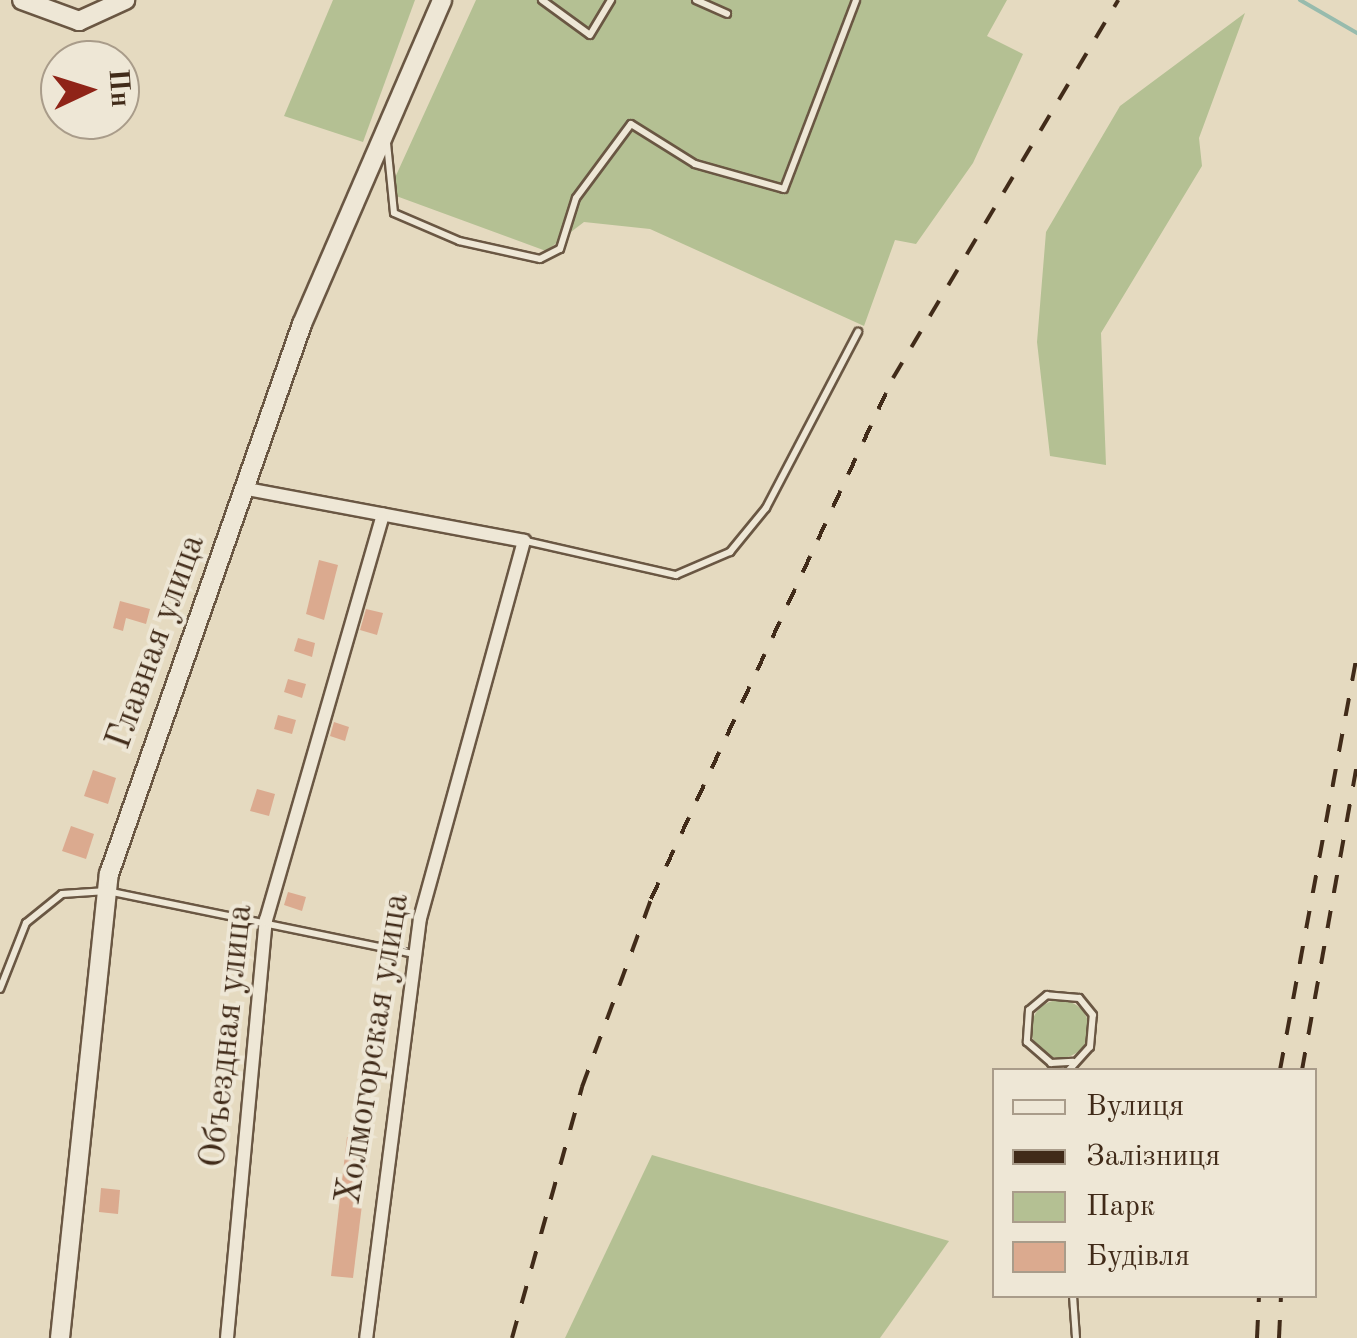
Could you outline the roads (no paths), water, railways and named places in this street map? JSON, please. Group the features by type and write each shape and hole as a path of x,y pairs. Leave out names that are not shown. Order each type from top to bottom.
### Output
{"street":[{"path":"22,0 79,22 124,0"},
{"name":"Главная улица","path":"60,1338 106,891 302,324 442,0"},
{"path":"247,489 524,541"},
{"name":"Объездная улица","path":"227,1338 266,920 383,516"},
{"name":"Холмогорская улица","path":"366,1338 413,954 524,541"}],"lane":[{"path":"542,0 590,35 611,0"},
{"path":"696,0 728,14"},
{"path":"384,132 394,213 459,241 540,258 560,248 576,198 631,124 694,164 784,189 856,0"},
{"path":"524,541 676,575 730,552 766,508 858,332"},
{"path":"0,989 40,904 106,891 266,920 413,954"},
{"path":"1050,1068 1041,1059 1025,1020 1037,1001 1058,993 1079,998 1095,1026 1070,1068"},
{"path":"1041,1059 1073,1062"},
{"path":"1074,1298 1076,1338"}],"waterway":[{"path":"1300,0 1357,33"}],"railway":[{"path":"512,1338 582,1087 651,899 893,378 1118,0"},
{"path":"1280,1068 1357,654"},
{"path":"1302,1068 1357,765"},
{"path":"1257,1338 1259,1298"},
{"path":"1279,1338 1281,1298"}]}
